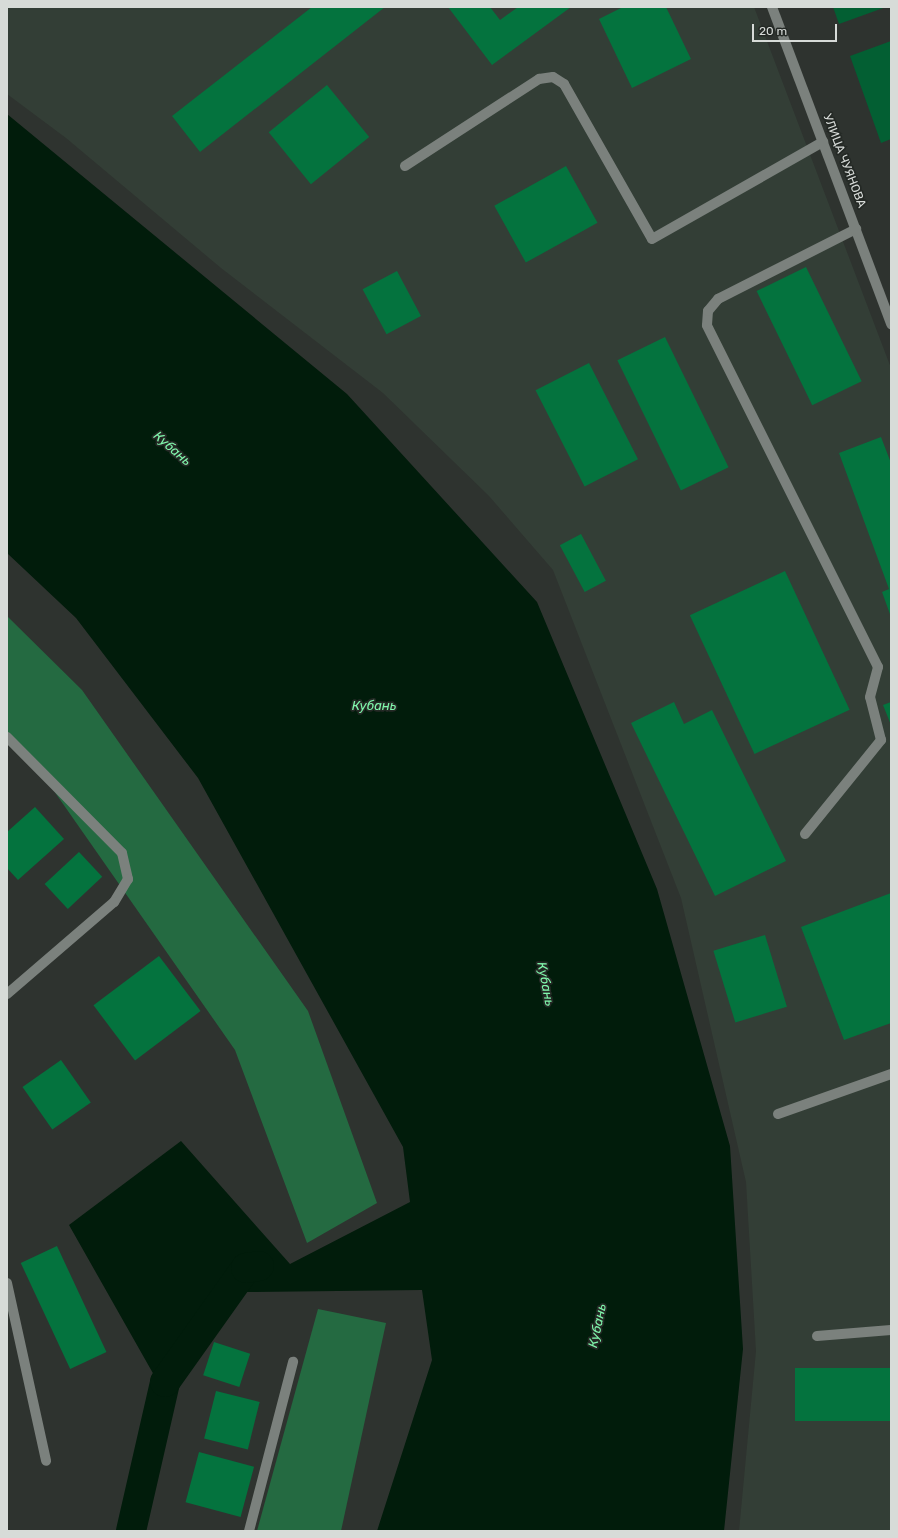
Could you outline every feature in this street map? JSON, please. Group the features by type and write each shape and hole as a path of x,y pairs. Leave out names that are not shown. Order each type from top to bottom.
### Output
{"street":[{"name":"УЛИЦА ЧУЯНОВА","path":"772,7 891,324"},
{"path":"405,166 539,79 553,77 564,84 652,239 823,142"},
{"path":"805,834 881,740 870,696 878,667 707,325 708,311 718,299 856,229"},
{"path":"7,737 122,853 128,879 114,902 7,994"},
{"path":"778,1114 891,1074"},
{"path":"7,1283 46,1461"},
{"path":"817,1336 891,1330"},
{"path":"249,1531 293,1362"}],"shaded area":[{"path":"7,7 754,7 891,368 891,1531 739,1531 756,1351 746,1182 681,898 553,570 489,496 383,393 221,268 66,138 7,94"}],"green space":[{"path":"833,7 886,7 839,24"},
{"path":"891,41 891,139 881,143 850,56"},
{"path":"7,616 82,690 308,1011 377,1203 307,1243 235,1050 47,781 7,737"},
{"path":"318,1309 386,1323 341,1531 257,1531"}],"water":[{"name":"Кубань","path":"7,114 347,394 537,602 657,889 730,1146 743,1349 724,1531 377,1531 432,1360 422,1290 248,1292 230,1290 165,1382 163,1391 69,1225 181,1141 290,1264 410,1202 403,1147 198,778 76,618 7,553"}],"building":[{"path":"312,7 385,7 200,152 172,116"},
{"path":"448,7 490,7 500,20 518,7 571,7 492,65"},
{"path":"623,7 666,7 691,59 632,88 599,19"},
{"path":"327,85 369,137 311,184 269,132"},
{"path":"566,166 598,223 526,263 494,206"},
{"path":"806,267 862,381 812,405 757,291"},
{"path":"397,271 421,316 387,334 363,289"},
{"path":"665,337 729,467 681,491 617,360"},
{"path":"589,363 638,459 585,486 536,390"},
{"path":"881,437 891,463 891,617 882,592 889,589 839,453"},
{"path":"581,534 606,581 585,592 560,545"},
{"path":"785,571 850,710 754,754 690,615"},
{"path":"674,702 684,724 712,710 786,861 715,896 631,723"},
{"path":"891,702 891,725 883,705"},
{"path":"35,807 64,839 18,880 7,868 7,832"},
{"path":"79,852 102,877 68,909 45,884"},
{"path":"891,893 891,1023 844,1040 801,927"},
{"path":"765,935 787,1007 735,1023 713,951"},
{"path":"159,956 201,1011 135,1060 94,1005"},
{"path":"61,1060 91,1103 52,1130 22,1087"},
{"path":"57,1246 106,1352 70,1369 21,1263"},
{"path":"214,1342 250,1354 239,1387 203,1375"},
{"path":"795,1368 891,1368 891,1421 795,1421"},
{"path":"216,1391 260,1402 248,1449 204,1439"},
{"path":"199,1452 254,1467 241,1517 186,1502"}],"waterway":[{"path":"131,1531 165,1382 246,1268 259,1266"}]}
